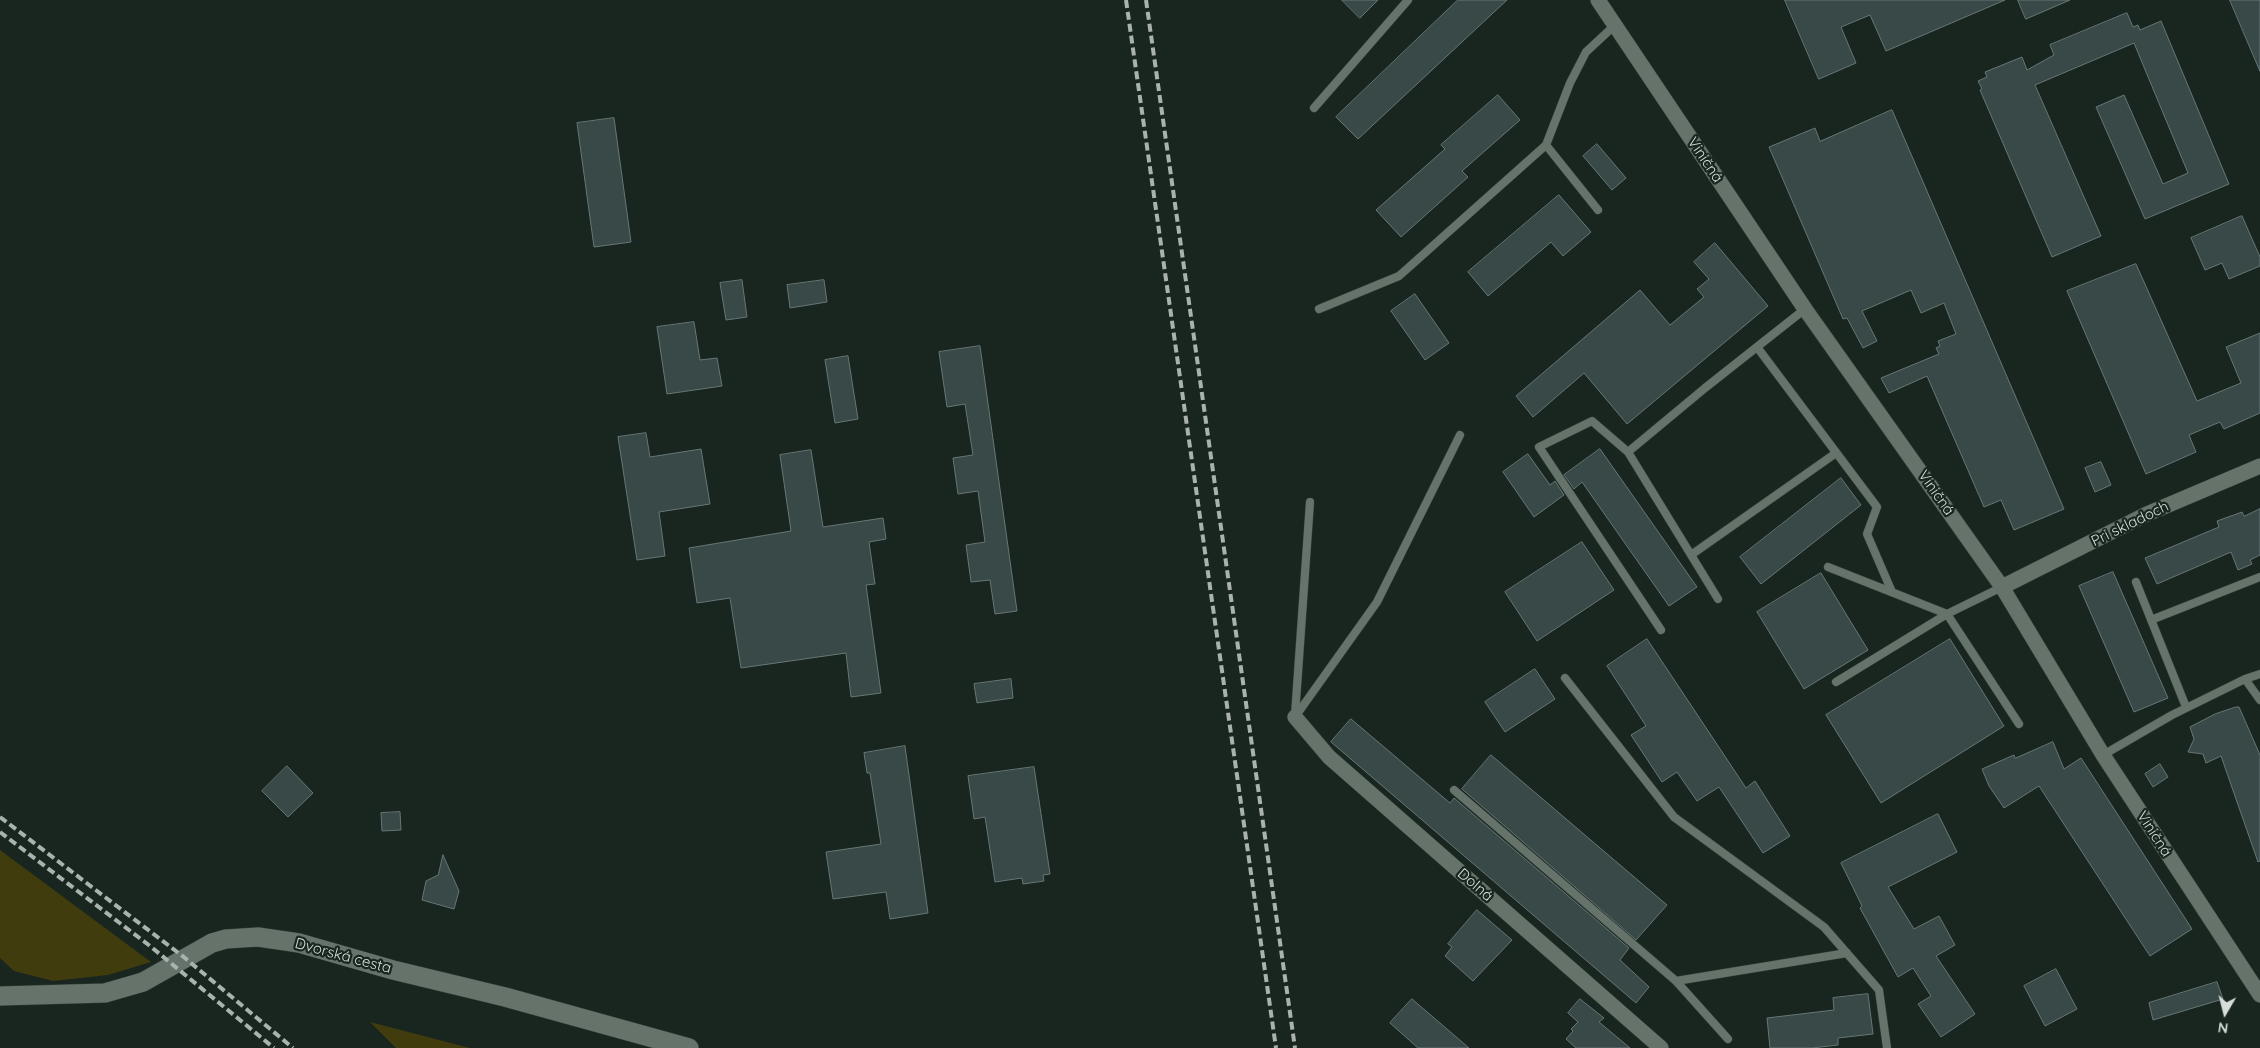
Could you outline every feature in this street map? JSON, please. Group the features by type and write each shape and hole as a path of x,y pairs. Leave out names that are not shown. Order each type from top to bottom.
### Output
{"street":[{"name":"Viničná","path":"1598,0 1805,309 2002,587 2102,754 2255,980 2260,995"},
{"name":"Pri skladoch","path":"2002,587 2147,514 2260,466"},
{"name":"Dolná","path":"1295,717 1329,757 1661,1048"},
{"name":"Dvorská cesta","path":"0,996 106,994 142,982 212,943 226,939 258,936 299,943 393,970 505,997 689,1048"}],"lane":[{"path":"1314,108 1408,0"},
{"path":"1319,309 1399,276 1546,145 1570,83 1586,52 1614,26"},
{"path":"1546,145 1598,210"},
{"path":"1628,452 1805,309"},
{"path":"1757,347 1877,507 1867,534 1892,592"},
{"path":"1660,630 1539,447 1592,421 1628,452 1718,599"},
{"path":"1295,717 1378,602 1460,435"},
{"path":"1691,555 1836,453"},
{"path":"1295,717 1310,502"},
{"path":"1828,567 1947,614 2019,724"},
{"path":"2151,620 2260,577"},
{"path":"2136,582 2186,708"},
{"path":"1836,682 1947,614 2002,587"},
{"path":"2102,754 2186,708 2244,679 2260,674"},
{"path":"1565,678 1674,817 1824,927 1880,990 1887,1048"},
{"path":"2244,679 2260,700"},
{"path":"1454,790 1676,981 1728,1039"},
{"path":"1676,981 1847,953"}],"shaded area":[{"path":"0,850 151,962 108,975 53,981 14,971 0,958"},
{"path":"370,1022 470,1048 396,1048"}],"building":[{"path":"1342,0 1378,0 1360,18"},
{"path":"1458,0 1507,0 1358,139 1336,117"},
{"path":"1785,0 2005,0 1886,51 1870,15 1841,27 1856,63 1819,79"},
{"path":"2018,0 2070,0 2026,19"},
{"path":"2230,0 2260,0 2260,71"},
{"path":"2127,13 2133,27 2138,25 2140,30 2161,21 2229,184 2145,219 2096,107 2124,95 2163,184 2188,173 2134,43 2035,85 2101,236 2052,257 1980,90 1982,89 1978,81 1987,77 1985,72 2022,57 2027,70 2054,55 2050,45"},
{"path":"1498,95 1520,120 1462,171 1468,177 1401,237 1376,210 1445,149 1441,145"},
{"path":"1892,110 2064,509 2014,530 2001,500 1984,507 1927,376 1889,393 1881,378 1939,354 1936,348 1940,346 1938,341 1956,334 1944,303 1921,313 1911,290 1862,311 1877,341 1863,348 1847,318 1843,319 1769,147 1815,128 1820,141"},
{"path":"614,118 631,242 594,247 577,123"},
{"path":"1597,144 1626,178 1612,190 1583,156"},
{"path":"1559,195 1591,232 1563,256 1551,242 1488,296 1468,272"},
{"path":"2242,216 2260,257 2260,266 2229,279 2222,263 2205,270 2191,238"},
{"path":"1715,243 1768,306 1627,424 1584,373 1533,417 1516,396 1640,290 1670,325 1704,297 1697,289 1709,279 1694,262"},
{"path":"2136,264 2197,401 2241,383 2226,347 2260,333 2260,413 2224,429 2220,422 2189,435 2196,452 2146,474 2067,291"},
{"path":"742,280 747,317 726,320 720,283"},
{"path":"824,280 827,302 790,308 787,285"},
{"path":"1415,294 1449,343 1425,360 1391,311"},
{"path":"694,322 700,360 717,358 722,386 667,394 657,327"},
{"path":"980,346 1017,611 995,614 990,580 971,582 966,545 985,542 978,491 958,494 953,458 973,455 965,404 947,407 939,352"},
{"path":"848,356 858,419 835,423 825,360"},
{"path":"646,433 650,457 701,449 710,504 659,512 665,556 637,560 618,437"},
{"path":"1600,449 1697,587 1669,606 1582,482 1574,489 1564,475"},
{"path":"811,450 823,527 883,518 886,539 869,542 875,584 866,585 881,693 851,697 846,653 741,668 730,598 697,603 689,548 791,531 780,455"},
{"path":"1528,454 1550,485 1555,481 1564,495 1534,517 1503,472"},
{"path":"2101,462 2111,485 2095,492 2085,468"},
{"path":"1841,478 1861,505 1761,584 1740,557"},
{"path":"2260,509 2260,555 2250,560 2252,564 2238,570 2231,552 2157,584 2145,558 2219,527 2217,521 2242,512 2244,516"},
{"path":"1582,542 1614,590 1537,641 1505,592"},
{"path":"2113,572 2168,698 2134,712 2079,586"},
{"path":"1821,573 1868,650 1804,689 1757,612"},
{"path":"1647,639 1746,788 1755,781 1790,836 1763,853 1719,787 1697,801 1677,772 1662,782 1631,735 1646,726 1607,666"},
{"path":"1950,639 2004,726 1881,803 1826,715"},
{"path":"1535,669 1555,699 1505,732 1485,702"},
{"path":"1011,679 1013,698 977,703 974,684"},
{"path":"2239,707 2260,755 2260,861 2258,862 2221,756 2206,763 2203,754 2188,752 2194,739 2190,727 2215,714"},
{"path":"1351,719 1450,803 1454,798 1629,948 1620,960 1649,987 1636,1003 1331,742"},
{"path":"2053,742 2064,769 2081,758 2192,929 2150,956 2039,786 2004,808 1989,786 1982,769 2014,755 2015,758"},
{"path":"905,746 928,913 890,919 886,892 833,899 826,852 881,844 870,773 867,773 864,753"},
{"path":"1491,755 1667,905 1636,940 1462,789"},
{"path":"2160,764 2168,777 2153,787 2145,774"},
{"path":"287,766 313,793 288,817 262,791"},
{"path":"1034,767 1050,874 1043,875 1044,881 1023,884 1022,878 995,882 985,817 974,819 968,776"},
{"path":"400,812 401,830 382,831 381,813"},
{"path":"1938,814 1957,852 1888,887 1914,929 1939,916 1955,945 1936,956 1975,1014 1941,1037 1918,1004 1931,996 1913,968 1898,977 1860,908 1862,906 1841,863"},
{"path":"443,855 459,891 454,909 422,900 426,881 438,875"},
{"path":"1477,910 1512,940 1473,981 1445,956 1452,947 1448,944"},
{"path":"2056,969 2077,1009 2045,1026 2024,986"},
{"path":"2217,982 2223,999 2153,1020 2149,1003"},
{"path":"1868,994 1873,1034 1838,1038 1838,1045 1812,1048 1770,1048 1767,1018 1834,1010 1833,998"},
{"path":"1412,999 1469,1048 1418,1048 1390,1023"},
{"path":"1580,999 1604,1018 1599,1022 1630,1048 1576,1048 1566,1039 1573,1031 1571,1029 1578,1022 1568,1013"}],"railway":[{"path":"1126,0 1276,1048"},
{"path":"1146,0 1295,1048"},
{"path":"0,817 185,958 293,1048"},
{"path":"0,832 150,946 274,1048"}]}
